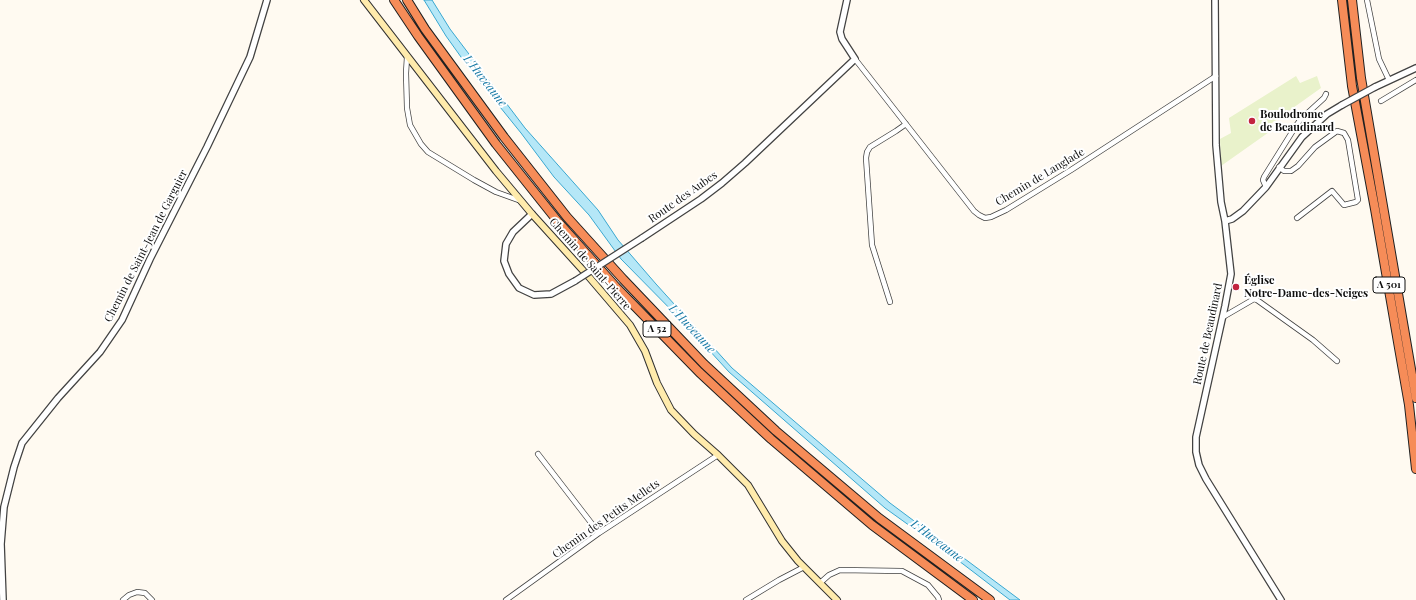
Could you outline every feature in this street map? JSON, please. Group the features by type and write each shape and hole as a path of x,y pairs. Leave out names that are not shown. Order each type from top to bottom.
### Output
{"highway":[{"name":"A 52","path":"406,0 504,137 568,217 623,279 704,364 776,431 879,518 990,600"},
{"name":"A 501","path":"1342,0 1352,86 1399,348 1416,469"},
{"name":"A 501","path":"1352,0 1361,78 1416,398"},
{"name":"A 52","path":"395,1 418,36 496,144 559,223 616,288 699,372 770,439 872,524 973,600"}],"main road":[{"name":"Chemin de Saint-Pierre","path":"364,0 458,124 521,201 630,325 645,352 657,383 671,410 748,485 782,541 804,567 837,600"}],"street":[{"name":"Chemin de Saint-Jean de Garguier","path":"3,600 1,544 4,507 14,467 22,443 58,398 100,352 122,320 150,259 207,147 250,57 266,0"},
{"path":"847,0 840,32 842,40 855,59"},
{"name":"Route de Beaudinard","path":"1215,0 1216,145 1221,202 1225,221 1231,274 1196,438 1196,452 1199,466 1206,479 1280,600"},
{"path":"1367,0 1379,59 1389,80"},
{"path":"407,57 407,108 410,125 421,144 428,152 474,180 496,192 521,201"},
{"name":"Chemin de Langlade","path":"855,59 974,211 985,218 991,217 1071,170 1216,76"},
{"name":"Route des Aubes","path":"532,214 513,232 506,244 504,261 509,274 520,288 534,295 550,294 575,281 701,199 745,163 855,59"},
{"path":"1225,221 1232,219 1243,211 1266,187 1279,167 1312,126 1327,114 1342,105 1389,80 1416,68"},
{"path":"1381,101 1416,80"},
{"path":"1266,187 1263,180 1286,140 1300,120 1324,98 1326,94"},
{"path":"890,302 872,245 866,158 870,147 896,132 906,124"},
{"path":"1279,167 1284,172 1291,171 1298,166 1315,147 1337,131 1344,133 1348,140 1358,200 1356,202 1344,205 1332,191 1297,218"},
{"path":"1223,317 1254,299 1257,300 1313,340 1337,362"},
{"path":"538,454 599,533"},
{"name":"Chemin des Petits Mellets","path":"506,600 599,533 718,455"},
{"path":"746,600 804,567"},
{"path":"820,583 829,575 840,570 902,571 928,585 939,600"},
{"path":"123,600 137,592 145,593 152,600"}],"green space":[{"name":"Boulodrome de Beaudinard","path":"1296,76 1300,83 1317,76 1321,88 1269,125 1272,130 1221,166 1220,139 1231,133 1229,118"}],"water":[{"name":"L'Huveaune","path":"424,0 432,0 450,29 525,128 598,210 618,240 732,368 890,503 1020,600 1010,600 885,508 729,372 688,327 621,259 589,215 554,177 471,71 446,36"}],"place":[{"name":"Boulodrome de Beaudinard","path":"1252,121"},
{"name":"Église Notre-Dame-des-Neiges","path":"1236,287"}]}
